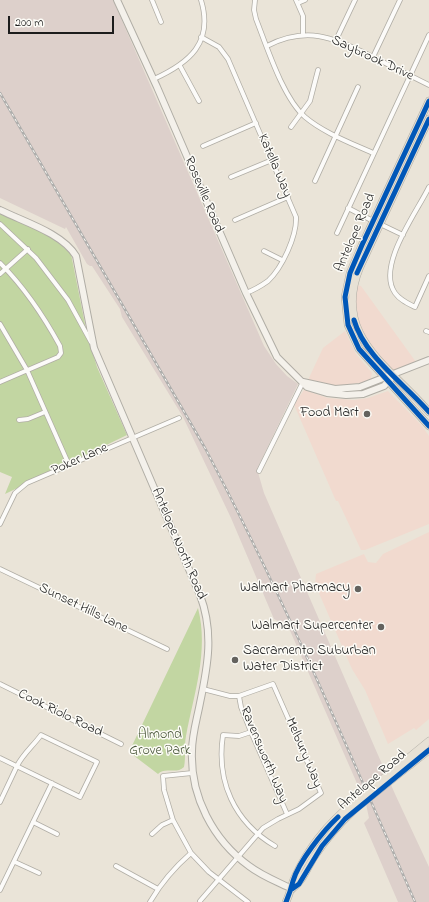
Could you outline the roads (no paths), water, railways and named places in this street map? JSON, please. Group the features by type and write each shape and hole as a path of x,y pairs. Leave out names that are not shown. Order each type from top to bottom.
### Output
{"main road":[{"name":"Roseville Road","path":"117,0 154,79 272,350 286,368 303,382 316,386 340,389 366,386 386,380 429,360"},
{"name":"Antelope Road","path":"429,102 383,199 370,245 354,283 352,298 357,328 365,344 429,412"},
{"name":"Antelope Road","path":"429,119 350,273 346,290 345,305 348,325 363,354 429,426"},
{"name":"Antelope North Road","path":"0,210 60,239 74,252 80,270 93,345 206,612 210,647 193,739 192,773 199,801 209,821 223,842 257,872 292,889"},
{"name":"Antelope Road","path":"286,902 292,889 293,881 308,853 328,827 408,762 429,741"},
{"name":"Antelope Road","path":"408,762 429,750"}],"street":[{"path":"152,0 161,22"},
{"path":"154,79 180,66 192,54 201,37 204,19 201,0"},
{"path":"255,0 254,10 256,19 267,46 288,94 302,113 313,123 373,153"},
{"path":"303,36 304,20 297,1 305,0"},
{"path":"336,40 355,0"},
{"path":"373,57 400,0"},
{"path":"337,233 429,35"},
{"name":"Saybrook Drive","path":"267,46 288,38 303,36 319,36 336,40 429,85"},
{"name":"Katella Way","path":"201,37 214,43 225,54 294,212 296,227 282,260 268,280 246,293"},
{"path":"180,66 199,101"},
{"path":"291,127 310,101 318,70"},
{"path":"314,181 337,136 358,87"},
{"path":"203,146 256,123"},
{"path":"231,178 272,160"},
{"path":"429,187 402,235 390,270 390,281 399,298 415,307 429,276"},
{"path":"235,220 288,197"},
{"path":"424,198 429,200"},
{"path":"348,208 402,235"},
{"path":"0,224 28,249 68,300 93,345"},
{"path":"0,274 28,249"},
{"path":"264,251 282,260"},
{"path":"0,263 27,293 42,314 60,346 61,352 58,357 0,382"},
{"path":"0,324 27,370 69,465"},
{"path":"259,471 303,382"},
{"path":"19,420 28,419 45,412"},
{"name":"Poker Lane","path":"0,524 12,498 20,488 27,483 179,418"},
{"name":"Sunset Hills Lane","path":"0,569 167,649"},
{"name":"Cook Riolo Road","path":"0,684 121,744"},
{"name":"Melbury Way","path":"200,901 257,834 272,822 287,814 299,810 309,800 321,793 273,684 239,696 230,696 203,689"},
{"name":"Ravensworth Way","path":"239,696 241,707 251,732 287,814"},
{"path":"251,732 239,736 223,734 221,765 225,784 231,800 240,815 257,834 275,846"},
{"path":"0,758 17,766 52,783 80,797 97,762 41,735 22,757 17,766 0,802"},
{"path":"192,773 163,776 164,790 173,820 190,853 218,880 238,893 248,902"},
{"path":"0,890 15,862 52,783"},
{"path":"152,834 162,825 173,820"},
{"path":"33,822 58,834"},
{"path":"150,902 172,871 190,853"},
{"path":"15,862 39,873"},
{"path":"116,866 158,889"}],"railway":[{"path":"0,93 205,448 234,504 314,673 415,902"}],"place":[{"name":"Food Mart","path":"367,414"},
{"name":"Walmart Pharmacy","path":"358,589"},
{"name":"Walmart Supercenter","path":"381,627"},
{"name":"Sacramento Suburban Water District","path":"235,660"}],"park label":[{"name":"Almond Grove Park","path":"160,744"}]}
